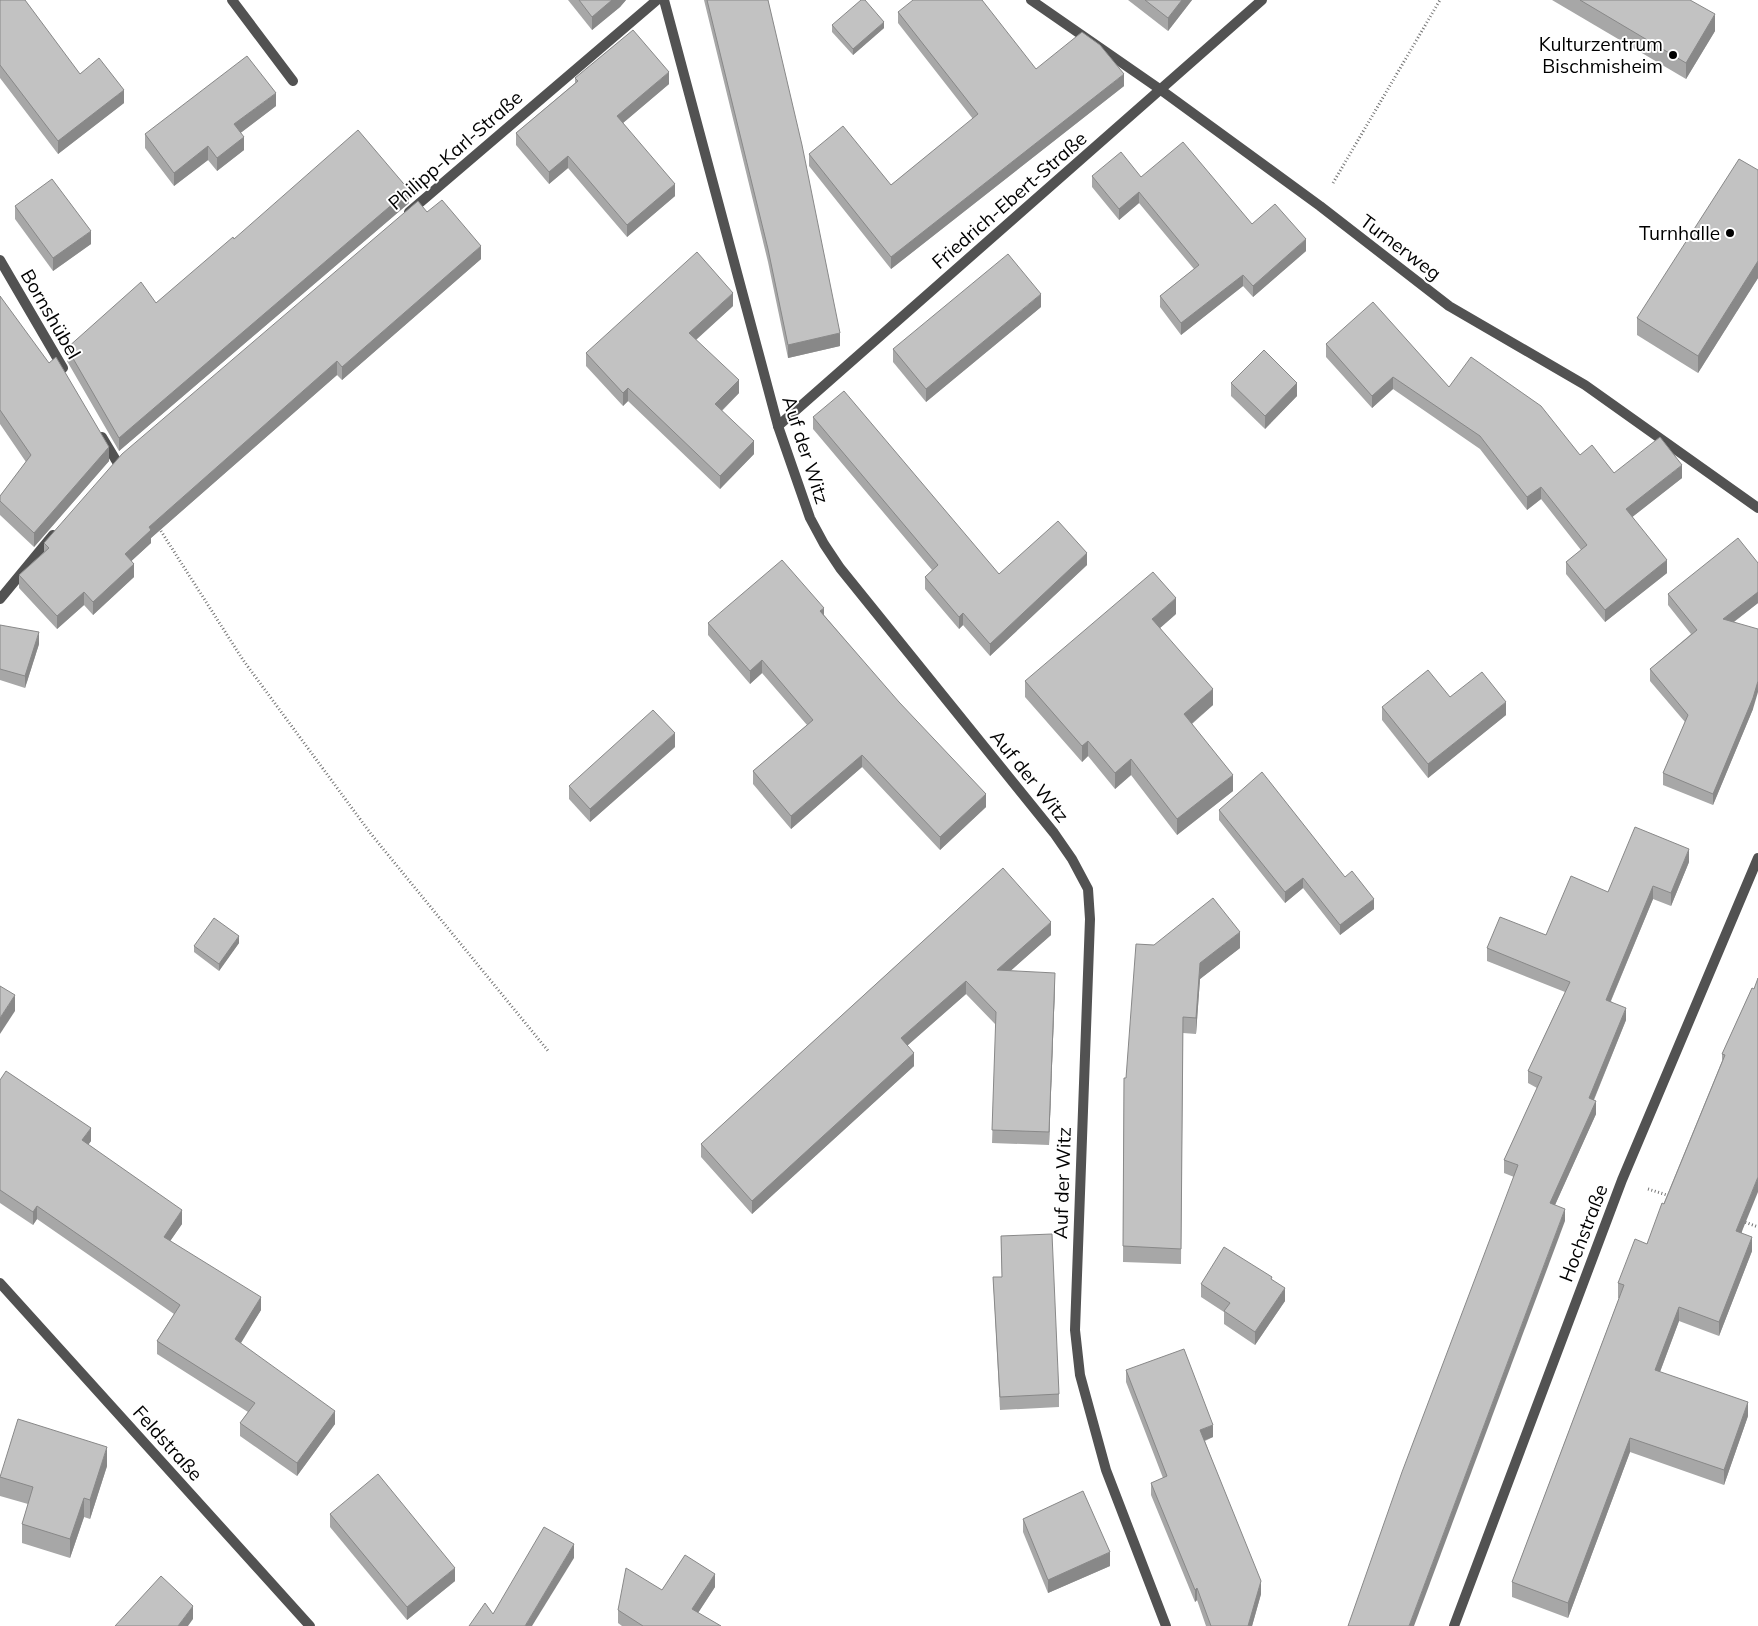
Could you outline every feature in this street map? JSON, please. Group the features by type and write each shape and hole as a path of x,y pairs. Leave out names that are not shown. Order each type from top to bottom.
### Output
{"street":[{"path":"232,0 293,81"},
{"name":"Philipp-Karl-Straße","path":"402,218 657,0"},
{"name":"Auf der Witz","path":"664,0 778,426 810,518 840,568 1054,833 1072,859 1088,889 1090,919 1075,1330 1080,1375 1106,1470 1166,1626"},
{"name":"Turnerweg","path":"1031,0 1160,90 1320,206 1449,306 1586,385 1758,508"},
{"name":"Friedrich-Ebert-Straße","path":"778,426 1262,0"},
{"name":"Bornshübel","path":"0,260 68,378"},
{"path":"98,429 117,463"},
{"path":"0,599 58,530"},
{"name":"Hochstraße","path":"1454,1626 1622,1180 1758,858"},
{"name":"Feldstraße","path":"0,1283 310,1626"}],"path":[{"path":"1320,206 1440,0"},
{"path":"154,520 243,660 360,818 549,1052"},
{"path":"1622,1180 1677,1199"},
{"path":"1740,1221 1758,1227"}],"building":[{"path":"0,0 25,0 80,74 99,58 124,90 58,141 0,65"},
{"path":"579,0 612,0 592,17"},
{"path":"707,0 768,0 802,145 840,333 788,345 768,249"},
{"path":"861,0 865,0 884,22 853,49 832,25"},
{"path":"913,0 982,0 1036,69 1082,32 1100,45 1124,74 891,257 809,154 843,126 891,185 978,114 898,12"},
{"path":"1145,0 1182,0 1168,18"},
{"name":"Kulturzentrum Bischmisheim","path":"1580,0 1690,0 1715,14 1686,63"},
{"path":"633,30 669,72 617,116 675,184 627,225 568,156 549,172 516,133 578,81 575,78"},
{"path":"247,56 276,93 234,124 244,137 217,158 208,146 174,173 145,134"},
{"path":"358,130 409,190 119,438 67,348 141,282 156,303 233,237 234,239"},
{"path":"1183,142 1252,224 1275,204 1306,239 1253,286 1243,275 1181,323 1160,296 1199,265 1139,192 1119,209 1092,176 1121,152 1141,177"},
{"path":"1739,159 1758,170 1758,261 1698,356 1637,318"},
{"path":"52,179 91,231 53,258 15,206"},
{"path":"442,200 481,246 342,367 337,361 149,527 151,530 125,554 134,564 93,602 84,592 57,616 19,575 49,548 44,543 122,454 418,201 427,212"},
{"path":"697,252 733,293 689,333 739,380 715,404 754,441 720,476 628,388 623,393 586,353"},
{"path":"1008,254 1041,294 926,389 893,349"},
{"path":"0,296 49,363 56,357 109,447 34,533 0,501 0,496 31,455 0,410"},
{"path":"1373,302 1449,387 1471,357 1541,406 1580,455 1592,445 1614,473 1660,437 1682,465 1626,509 1667,560 1605,610 1566,562 1587,545 1541,487 1527,497 1480,436 1393,377 1372,396 1326,344"},
{"path":"1264,350 1297,383 1265,416 1231,383"},
{"path":"844,391 999,574 1058,521 1087,553 990,644 963,613 959,617 925,577 938,565 813,417"},
{"path":"1738,538 1758,563 1758,592 1723,619 1758,629 1758,681 1753,698 1713,794 1663,773 1688,715 1650,669 1697,630 1668,594"},
{"path":"782,560 824,608 820,611 899,702 986,794 940,837 862,755 791,816 753,771 813,720 762,660 750,671 708,623"},
{"path":"1153,572 1176,598 1152,619 1213,689 1184,714 1233,775 1177,819 1131,759 1115,773 1088,741 1082,746 1025,681"},
{"path":"0,625 39,632 25,676 0,669"},
{"path":"1428,670 1450,697 1482,672 1506,702 1428,764 1382,707"},
{"path":"653,710 675,733 590,809 569,786"},
{"path":"1262,772 1345,877 1352,871 1374,899 1340,925 1303,878 1285,892 1219,810"},
{"path":"1635,827 1689,849 1671,893 1653,886 1606,1000 1626,1008 1589,1098 1596,1101 1550,1203 1565,1209 1409,1626 1348,1626 1402,1472 1518,1165 1504,1160 1542,1077 1528,1071 1570,982 1487,948 1500,917 1546,935 1571,876 1608,892"},
{"path":"1003,868 1051,922 997,970 1055,973 1049,1132 992,1130 996,1012 966,981 901,1038 914,1053 752,1201 701,1144"},
{"path":"1213,898 1240,932 1200,963 1196,1018 1183,1017 1181,1249 1123,1246 1124,1078 1126,1078 1136,944 1154,945"},
{"path":"214,918 239,936 219,964 194,946"},
{"path":"1758,978 1758,1177 1736,1231 1752,1237 1719,1322 1679,1307 1655,1370 1748,1402 1724,1470 1630,1438 1568,1603 1512,1582 1624,1285 1618,1283 1635,1239 1647,1244 1662,1203 1664,1204 1725,1055 1722,1054"},
{"path":"0,986 15,995 0,1018"},
{"path":"6,1071 91,1128 82,1140 182,1210 164,1237 261,1297 235,1339 335,1411 297,1463 240,1423 255,1403 157,1341 180,1305 37,1206 33,1212 0,1190 0,1080"},
{"path":"1052,1234 1059,1394 1000,1397 993,1277 1002,1277 1001,1236"},
{"path":"1224,1247 1272,1277 1271,1279 1285,1288 1255,1332 1224,1311 1230,1303 1201,1284"},
{"path":"1184,1349 1213,1425 1200,1430 1261,1581 1248,1626 1211,1626 1197,1588 1195,1590 1151,1483 1167,1476 1126,1370"},
{"path":"18,1419 107,1447 90,1500 84,1498 70,1539 22,1524 33,1487 0,1477"},
{"path":"378,1474 455,1568 407,1607 330,1514"},
{"path":"1083,1491 1110,1552 1048,1580 1023,1519"},
{"path":"544,1527 574,1544 525,1626 469,1626 485,1603 493,1614"},
{"path":"685,1555 715,1574 692,1609 721,1626 643,1626 618,1610 626,1568 662,1590"},
{"path":"161,1576 193,1606 178,1626 115,1626"}],"place":[{"name":"Kulturzentrum Bischmisheim","path":"1673,55"},
{"name":"Turnhalle","path":"1730,233"}]}
